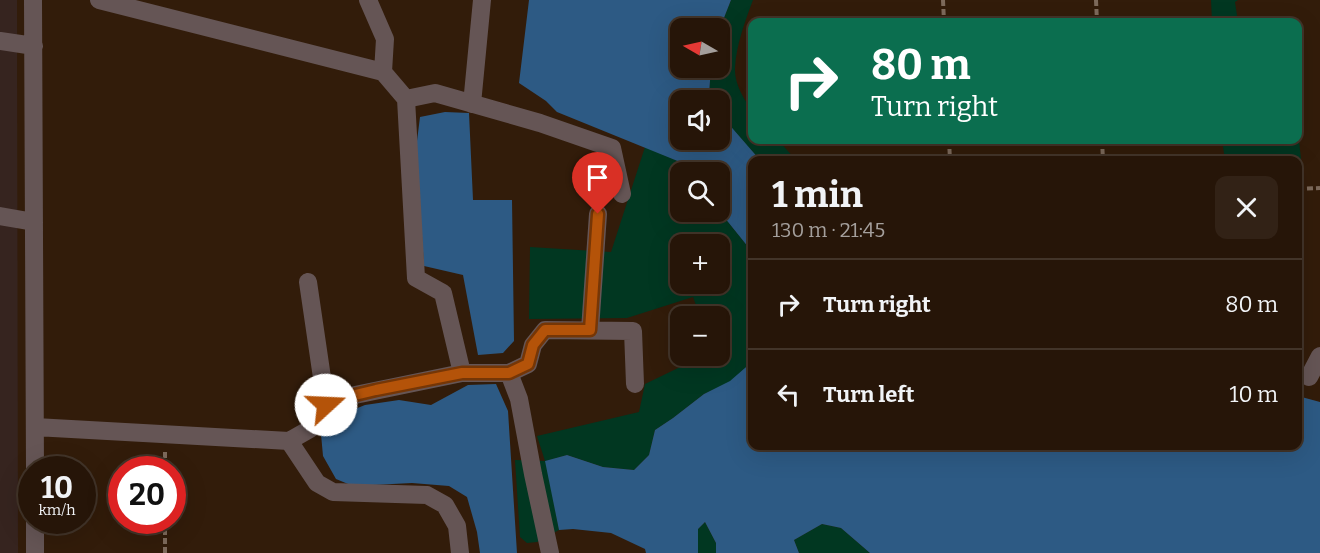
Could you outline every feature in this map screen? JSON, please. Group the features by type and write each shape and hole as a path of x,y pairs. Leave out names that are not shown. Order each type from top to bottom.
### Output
{"street":[{"path":"33,0 35,456"},
{"path":"99,0 384,72 406,99 416,278 442,293 462,373"},
{"path":"368,0 385,39 384,72"},
{"path":"472,104 482,0"},
{"path":"0,41 34,46"},
{"path":"406,99 435,93 540,123 612,148 622,194"},
{"path":"590,330 598,214"},
{"path":"0,216 34,222"},
{"path":"308,282 326,405"},
{"path":"35,427 289,441 310,429 326,405 355,395 462,373 509,373 528,364 533,345 545,330 633,331 635,384"},
{"path":"1309,377 1320,356"},
{"path":"509,373 519,399 550,553"},
{"path":"289,441 317,483 333,492 428,495 445,505 458,526 460,553"},
{"path":"35,534 35,553"}],"path":[{"path":"943,0 944,18"},
{"path":"1096,0 1097,18"},
{"path":"1302,189 1320,188"},
{"path":"165,534 165,553"}],"shaded area":[{"path":"0,0 17,0 18,553 0,553"}],"green space":[{"path":"731,0 753,0 739,42 735,68 736,80 748,105 748,144 782,144 792,156 757,156 730,126 730,90 709,90 710,78 730,78 730,18 724,18"},
{"path":"1211,0 1238,0 1235,2 1237,18 1212,18"},
{"path":"1223,144 1299,144 1301,156 1224,156"},
{"path":"645,147 680,162 670,162 670,222 728,222 748,247 748,366 730,382 704,394 655,430 649,455 634,470 603,467 567,455 546,461 559,530 537,542 527,543 520,537 515,460 545,461 537,436 639,412 645,384 682,366 730,366 730,306 696,306 693,297 627,318 529,319 530,247 611,252"},
{"path":"705,522 716,543 716,553 698,553 698,529"},
{"path":"822,524 841,528 870,553 799,553 794,540"}],"water":[{"path":"529,0 731,0 724,18 670,18 670,78 710,78 709,90 670,90 670,150 730,150 730,126 757,156 748,156 748,247 728,222 730,222 730,162 680,162 557,112 546,101 519,83"},
{"path":"445,112 469,113 473,200 512,200 514,341 503,353 478,355 463,275 424,266 416,149 420,117"},
{"path":"748,365 748,450 1302,450 1302,397 1320,402 1320,553 870,553 841,528 822,524 794,540 799,553 716,553 716,543 705,522 698,529 698,553 646,553 645,549 611,533 573,529 559,530 545,461 567,455 603,467 634,470 649,455 655,430 704,394 730,381"},
{"path":"496,384 508,411 517,553 480,553 477,532 467,497 449,486 412,483 353,486 336,479 323,456 321,434 335,417 365,405 399,400 431,405 468,385"}],"route":[{"path":"326,405 355,395 462,373 509,373 528,364 533,345 545,330 590,330 598,214"}]}
